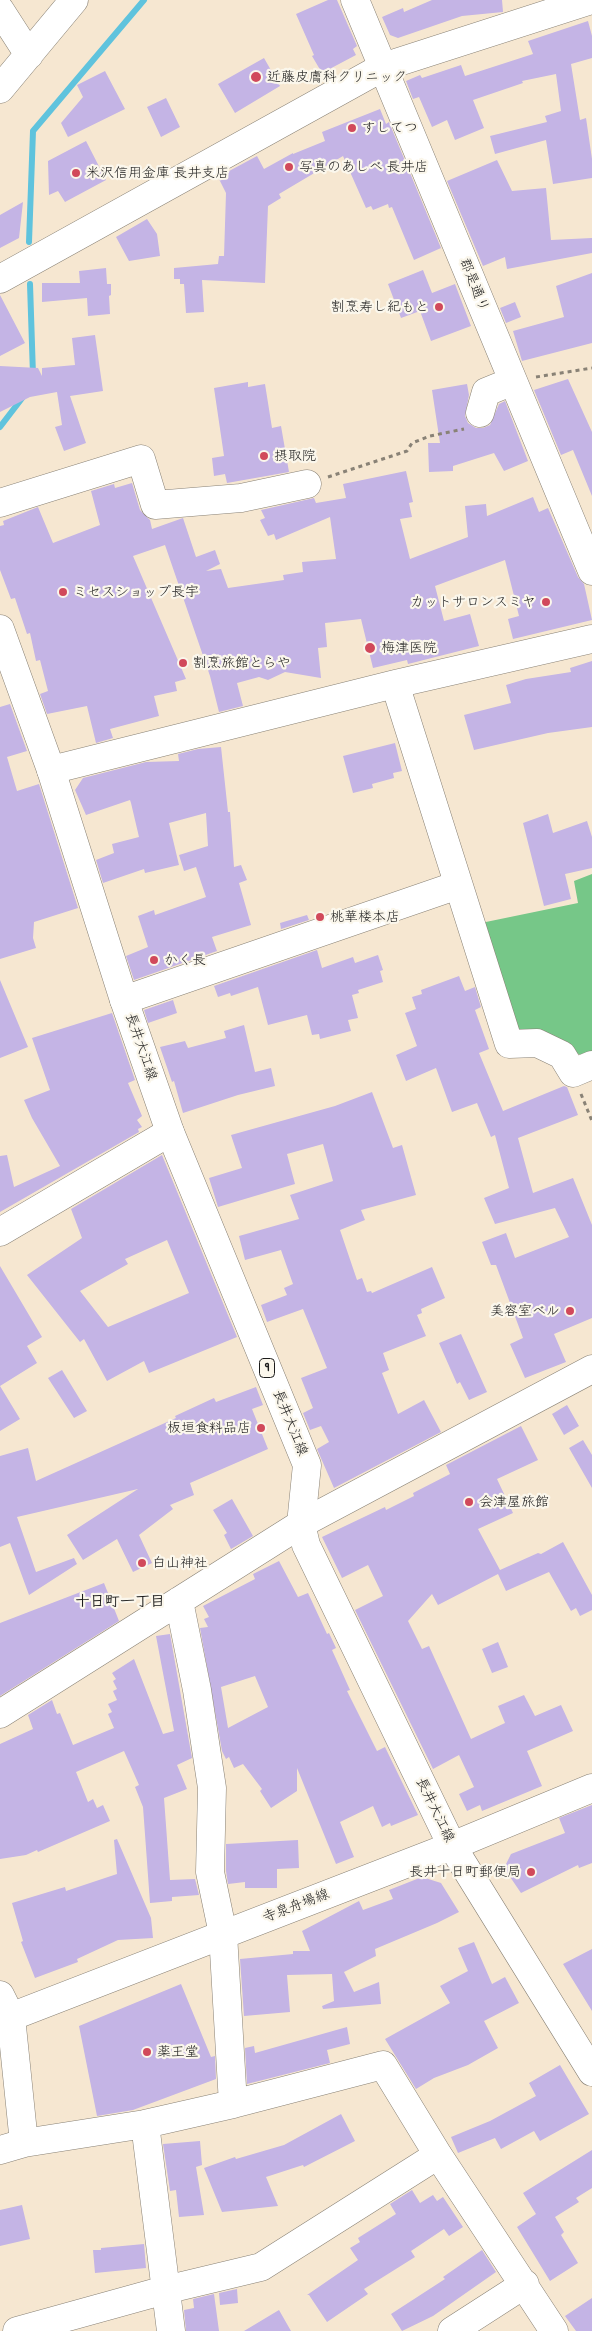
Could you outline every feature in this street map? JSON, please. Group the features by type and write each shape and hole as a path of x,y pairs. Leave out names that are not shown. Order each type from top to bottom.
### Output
{"street":[{"path":"0,89 74,0"},
{"name":"郡是通り","path":"355,0 592,571"},
{"path":"0,280 383,67 591,0"},
{"path":"0,10 30,55"},
{"path":"480,413 486,392 513,381"},
{"path":"0,503 141,459 155,505 241,498 307,484"},
{"name":"長井大江線","path":"0,629 51,770 124,1000 170,1132 307,1465 301,1524 306,1545 452,1846 592,2072"},
{"path":"51,770 395,684 592,639"},
{"path":"395,684 508,1044 536,1043 562,1056 573,1073 592,1065"},
{"path":"124,1000 458,885"},
{"path":"0,1232 170,1132"},
{"path":"0,1714 301,1524 592,1369"},
{"path":"179,1601 197,1690 212,1788 210,1872 223,1934 232,2104"},
{"name":"寺泉舟場線","path":"4,2011 223,1934 452,1846 592,1788"},
{"path":"4,2011 12,2146 145,2124 232,2104 383,2065 438,2155 525,2284 554,2331"},
{"path":"145,2124 171,2331"},
{"path":"17,2331 165,2290 261,2267 438,2155"},
{"path":"452,2331 525,2284"}],"path":[{"path":"513,381 592,368"},
{"path":"307,484 407,451 412,443 430,436 476,425 480,413"}],"green space":[{"path":"592,874 592,1057 587,1059 553,1039 517,1032 481,923 578,903 574,881"}],"building":[{"path":"328,0 337,0 357,46 353,49 356,55 322,73 312,56 314,55 296,14"},
{"path":"432,0 502,0 503,12 462,16 398,38 390,35 382,17 403,8 404,12"},
{"path":"588,21 592,36 592,58 571,64 580,120 586,118 592,159 592,178 553,184 546,140 495,154 490,136 547,122 545,116 561,111 556,74 522,81 523,83 473,100 484,128 455,140 447,120 432,127 419,97 413,99 406,81 420,75 422,78 461,65 465,76 533,54 528,41"},
{"path":"264,58 280,86 235,113 218,84"},
{"path":"105,71 125,109 68,137 61,123 83,97 77,85"},
{"path":"166,98 180,127 161,137 147,107"},
{"path":"380,109 386,124 389,122 441,248 414,260 392,207 389,208 388,204 373,210 371,206 366,208 343,156 279,194 281,198 268,206 265,283 202,280 204,312 186,313 184,284 180,284 180,279 174,279 174,268 218,264 219,256 224,256 226,193 218,177 257,156 264,169 293,153 325,141 322,132"},
{"path":"86,141 106,180 65,202 58,191 49,195 48,161"},
{"path":"497,160 512,191 546,188 551,240 592,238 592,253 507,269 505,257 483,266 447,181"},
{"path":"23,202 19,238 0,248 0,215"},
{"path":"147,219 157,234 160,256 129,261 116,237"},
{"path":"106,268 107,284 111,284 111,295 109,296 110,314 88,316 87,298 42,302 42,283 80,283 79,271"},
{"path":"423,270 432,293 455,284 471,326 431,341 420,311 401,318 388,284"},
{"path":"592,273 592,343 522,361 513,331 564,317 556,286"},
{"path":"0,295 25,343 0,356"},
{"path":"515,302 521,317 506,323 500,308"},
{"path":"95,335 103,391 70,396 86,443 64,451 55,427 62,425 57,392 30,397 0,412 0,366 38,368 42,376 42,368 75,365 72,338"},
{"path":"568,379 592,432 592,496 573,450 561,455 534,390"},
{"path":"248,382 248,387 265,384 272,428 281,426 289,472 227,483 225,474 214,476 212,458 224,456 214,388"},
{"path":"467,384 469,395 465,416 468,423 476,428 490,425 499,404 505,401 528,461 504,471 494,453 453,466 453,471 429,472 428,443 440,443 432,390"},
{"path":"406,471 413,502 409,503 412,517 400,519 410,559 468,537 465,506 486,504 487,516 533,497 539,512 548,508 578,577 584,584 592,620 513,639 508,619 519,616 505,560 435,586 444,621 470,614 479,646 408,664 407,660 373,668 361,619 325,623 327,647 318,648 321,678 285,672 268,680 259,677 237,683 243,706 219,712 210,676 165,545 133,556 186,679 175,682 177,691 154,696 159,716 110,729 113,738 96,743 87,706 47,714 40,694 48,691 40,660 36,661 30,633 27,634 15,598 11,599 0,570 0,526 4,525 3,521 38,507 53,543 100,525 91,491 114,484 115,488 132,483 140,510 150,520 152,529 183,518 196,557 215,550 220,564 206,571 221,569 228,588 284,580 283,575 303,572 302,562 336,559 330,517 276,540 274,534 268,536 260,520 265,518 261,510 314,498 316,503 346,498 343,484"},
{"path":"592,661 592,727 548,733 474,750 464,715 511,703 506,685 526,679 571,672 570,668"},
{"path":"10,704 27,751 7,757 17,791 39,784 78,908 34,922 33,938 36,948 0,959 0,707"},
{"path":"395,743 402,771 393,773 394,778 372,784 373,788 353,793 343,756"},
{"path":"221,747 228,812 230,812 234,867 241,865 247,880 239,883 251,925 212,937 217,951 134,980 126,956 148,947 138,916 154,910 155,915 206,897 196,867 184,871 179,855 208,846 206,813 169,823 179,865 145,873 144,869 103,883 96,860 114,853 112,844 139,837 131,803 130,800 86,815 75,790 83,778 146,762 179,761 178,754 198,749"},
{"path":"548,814 553,833 587,821 592,837 592,868 565,874 571,899 544,906 523,823"},
{"path":"307,915 309,920 281,929 280,923"},
{"path":"317,950 322,968 353,957 355,963 378,955 383,970 380,971 383,982 358,990 359,993 352,995 358,1018 348,1020 351,1031 320,1039 319,1034 312,1035 307,1015 268,1025 258,987 231,996 230,993 218,997 214,986"},
{"path":"459,976 465,991 475,987 481,1007 475,1010 489,1049 479,1053 503,1111 564,1086 567,1087 578,1115 518,1138 533,1193 573,1178 592,1225 592,1318 554,1334 566,1362 525,1378 510,1344 523,1338 496,1265 491,1265 482,1242 506,1233 515,1258 569,1237 555,1208 495,1224 484,1198 509,1188 495,1135 491,1137 477,1103 452,1112 436,1068 406,1081 396,1055 417,1046 405,1013 416,1009 412,997 422,994 421,990"},
{"path":"0,980 28,1047 0,1058"},
{"path":"173,1000 177,1013 148,1023 144,1010"},
{"path":"112,1013 135,1080 128,1083 142,1116 137,1120 142,1127 138,1129 139,1132 0,1212 0,1156 7,1155 14,1187 60,1166 32,1118 24,1100 50,1090 32,1038"},
{"path":"244,1025 255,1072 271,1068 275,1086 238,1095 183,1113 174,1081 172,1082 160,1047 185,1041 188,1048 226,1038 224,1031"},
{"path":"372,1092 393,1148 402,1145 416,1195 361,1210 365,1220 340,1230 357,1280 362,1278 367,1292 371,1291 372,1293 432,1267 445,1298 421,1309 422,1313 417,1315 426,1336 383,1353 389,1370 382,1373 398,1414 424,1400 441,1432 334,1488 317,1449 329,1442 321,1426 310,1430 303,1413 313,1408 301,1378 327,1368 303,1309 267,1322 261,1305 287,1295 284,1288 293,1284 281,1250 245,1260 239,1236 299,1219 290,1195 333,1181 323,1144 287,1154 295,1184 218,1207 209,1178 242,1168 231,1135 335,1106"},
{"path":"162,1155 237,1337 149,1373 144,1361 107,1381 84,1339 80,1342 27,1275 82,1238 71,1209","holes":["167,1240 189,1293 108,1327 80,1291 128,1264 125,1259"]},
{"path":"0,1266 42,1337 27,1346 37,1363 0,1386"},
{"path":"461,1334 487,1392 469,1400 460,1382 457,1384 439,1343"},
{"path":"62,1370 87,1411 74,1418 48,1378"},
{"path":"0,1386 20,1419 0,1431"},
{"path":"256,1387 263,1405 252,1409 268,1449 190,1483 194,1495 170,1505 173,1509 139,1535 152,1563 133,1572 117,1539 83,1560 67,1535 138,1489 17,1517 36,1572 74,1558 77,1564 29,1595 10,1543 0,1547 0,1456 28,1448 36,1481 176,1418 175,1416 214,1398 216,1402"},
{"path":"567,1405 579,1426 564,1435 552,1414"},
{"path":"521,1426 538,1460 497,1479 513,1513 478,1529 500,1570 538,1553 541,1554 563,1542 592,1595 592,1610 580,1616 576,1608 571,1611 549,1572 506,1591 498,1574 438,1605 432,1594 408,1621 422,1649 429,1646 471,1739 505,1723 498,1706 524,1695 535,1716 561,1705 573,1731 527,1751 542,1786 482,1811 480,1805 467,1811 459,1794 474,1787 459,1755 433,1769 355,1610 383,1596 368,1565 342,1578 322,1537 385,1507 386,1510 414,1496 413,1493 450,1474 446,1465"},
{"path":"583,1440 592,1455 592,1488 569,1448"},
{"path":"232,1499 253,1536 231,1549 224,1535 227,1533 213,1510"},
{"path":"279,1561 298,1597 308,1593 327,1634 329,1633 336,1648 332,1650 350,1690 347,1691 377,1751 385,1747 418,1815 391,1826 390,1823 382,1827 373,1806 340,1822 354,1857 336,1864 297,1768 297,1791 271,1808 260,1791 262,1789 243,1764 234,1768 229,1757 226,1759 222,1751 200,1628 208,1627 204,1619 209,1617 203,1606 255,1579 253,1574","holes":["255,1676 268,1707 228,1728 221,1687"]},
{"path":"104,1583 119,1621 0,1696 0,1623"},
{"path":"170,1634 192,1758 177,1765 187,1789 164,1798 170,1880 195,1879 199,1895 172,1897 172,1901 150,1903 143,1807 135,1787 139,1785 124,1751 76,1772 88,1802 93,1799 97,1808 103,1805 110,1821 38,1852 37,1850 26,1855 0,1859 0,1744 33,1729 28,1715 52,1700 57,1714 60,1713 73,1745 114,1728 108,1714 112,1712 108,1704 117,1700 113,1691 117,1689 113,1681 116,1679 112,1673 134,1659 163,1734 174,1731 156,1636"},
{"path":"498,1642 508,1667 492,1673 482,1649"},
{"path":"592,1805 592,1863 579,1868 578,1865 521,1893 504,1868 511,1854 565,1833 559,1818"},
{"path":"117,1839 151,1918 153,1938 118,1940 77,1959 78,1962 35,1978 21,1942 23,1941 12,1903 65,1887 66,1891 117,1874 114,1840"},
{"path":"298,1840 299,1868 277,1869 277,1888 245,1888 245,1882 228,1884 226,1844"},
{"path":"422,1877 441,1883 459,1912 375,1949 376,1956 344,1972 354,1992 379,1982 381,2004 323,2009 322,2006 334,2001 332,1974 287,1975 290,2012 244,2016 240,1959 293,1954 293,1951 310,1951 302,1931 359,1901 363,1910 393,1899 389,1890"},
{"path":"474,1942 492,1984 505,1977 519,2003 484,2021 498,2048 468,2065 434,2078 416,2089 385,2039 450,2003 440,1986 468,1971 458,1948"},
{"path":"592,1949 592,2011 563,1964"},
{"name":"薬王堂","path":"181,1984 211,2057 215,2056 216,2079 133,2110 97,2116 79,2026"},
{"path":"347,2027 350,2044 327,2050 330,2063 247,2084 245,2048 254,2046 255,2053"},
{"path":"560,2065 589,2114 540,2141 534,2131 501,2149 495,2138 458,2153 451,2137 490,2121 536,2096 529,2083"},
{"path":"341,2114 355,2141 304,2167 303,2165 266,2177 278,2206 222,2212 204,2168 235,2157 236,2159 284,2145"},
{"path":"200,2141 202,2165 196,2167 204,2215 179,2217 176,2190 170,2191 163,2144"},
{"path":"592,2150 592,2188 576,2198 579,2202 555,2217 564,2232 561,2235 578,2263 550,2281 517,2227 536,2214 523,2193"},
{"path":"412,2190 420,2203 433,2195 437,2201 443,2197 463,2227 449,2236 444,2229 411,2251 415,2257 364,2289 368,2294 327,2322 309,2295 307,2295 358,2260 350,2248 360,2242 358,2238 396,2214 390,2204"},
{"path":"22,2205 30,2239 0,2246 0,2210"},
{"path":"144,2244 146,2268 95,2273 93,2250"},
{"path":"482,2250 496,2272 433,2316 402,2331 391,2314 445,2279 443,2277"},
{"path":"237,2289 238,2303 220,2305 219,2293"},
{"path":"214,2294 219,2331 186,2331 184,2310 194,2308 193,2299"},
{"path":"592,2298 592,2331 576,2331 565,2316"},
{"path":"279,2310 291,2331 244,2331"}],"waterway":[{"path":"29,242 33,131 144,0"},
{"path":"30,284 33,375"},
{"path":"0,427 23,397"}],"place":[{"name":"近藤皮膚科クリニック","path":"256,77"},
{"name":"すしてつ","path":"352,128"},
{"name":"写真のあしべ 長井店","path":"289,167"},
{"name":"米沢信用金庫 長井支店","path":"76,173"},
{"name":"割烹寿し紀もと","path":"439,307"},
{"name":"摂取院","path":"264,456"},
{"name":"ミセスショップ長宇","path":"63,592"},
{"name":"カットサロンスミヤ","path":"546,602"},
{"name":"梅津医院","path":"370,648"},
{"name":"割烹旅館とらや","path":"183,663"},
{"name":"桃華楼本店","path":"320,917"},
{"name":"かく長","path":"154,960"},
{"name":"美容室ベル","path":"570,1311"},
{"name":"板垣食料品店","path":"261,1428"},
{"name":"会津屋旅館","path":"469,1502"},
{"name":"白山神社","path":"142,1563"},
{"name":"長井十日町郵便局","path":"531,1872"},
{"name":"薬王堂","path":"147,2052"}],"district":[{"name":"十日町一丁目","path":"120,1602"}]}
